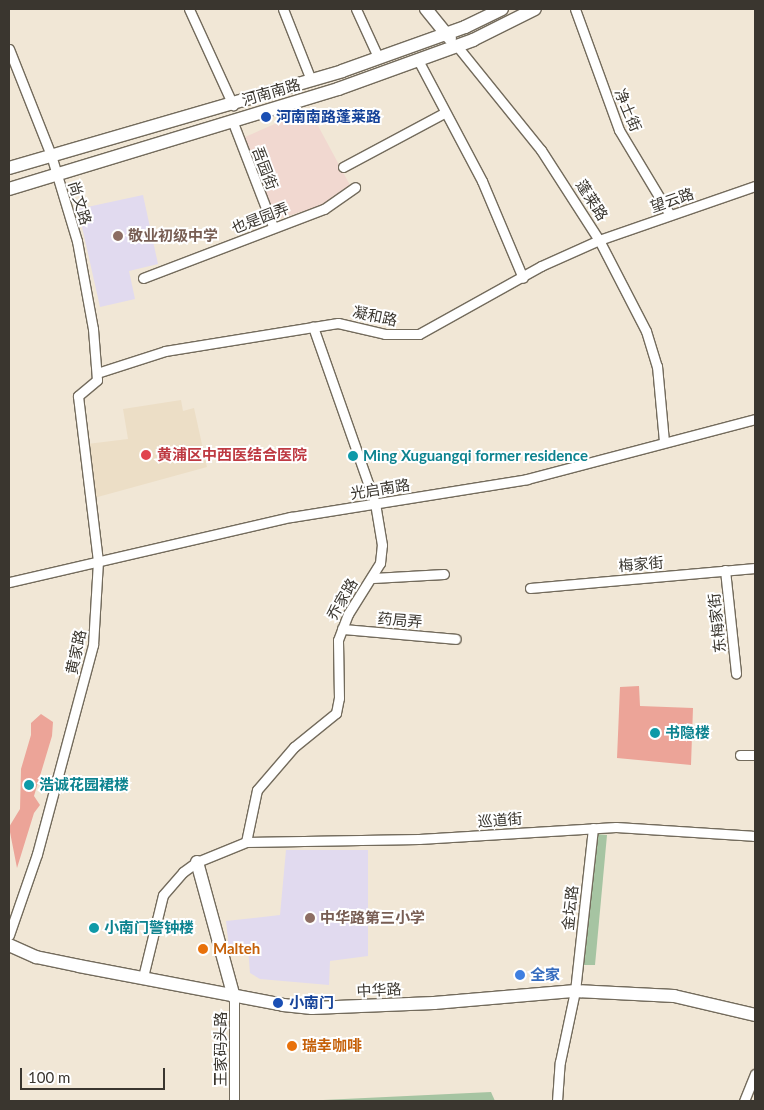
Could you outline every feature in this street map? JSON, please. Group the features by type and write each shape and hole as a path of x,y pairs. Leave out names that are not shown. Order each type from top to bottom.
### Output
{"main road":[{"name":"蓬莱路","path":"426,9 458,46"},
{"name":"河南南路","path":"9,168 233,105 311,80 446,34 502,9"},
{"name":"河南南路","path":"9,188 232,120 418,60 458,46 534,9"},
{"path":"197,862 234,997"},
{"name":"中华路","path":"9,945 36,957 234,997 321,1008 575,991 674,996 755,1015"}],"street":[{"path":"189,9 233,105"},
{"path":"283,9 311,80"},
{"path":"356,9 378,57"},
{"name":"净土街","path":"575,9 619,130 670,215"},
{"name":"蓬莱路","path":"458,46 541,150 598,240 646,331 654,357 664,441"},
{"name":"尚文路","path":"9,49 52,155 77,242 97,373"},
{"path":"418,60 444,113 482,181 523,278"},
{"path":"343,167 444,113"},
{"name":"吾园街","path":"232,120 273,226"},
{"name":"望云路","path":"598,240 755,186"},
{"name":"也是园弄","path":"143,278 273,226 324,209 355,187"},
{"name":"凝和路","path":"97,373 165,351 338,323 385,334 419,334 598,240"},
{"name":"乔家路","path":"246,842 257,790 294,747 336,713 339,698 338,640 342,629 373,578 382,545 375,503 313,327"},
{"name":"黄家路","path":"9,935 42,837 94,644 98,561 78,396 97,380 97,373"},
{"name":"光启南路","path":"9,582 291,517 526,478 755,419"},
{"name":"梅家街","path":"530,588 755,568"},
{"name":"东梅家街","path":"725,570 736,673"},
{"path":"373,578 444,574"},
{"name":"药局弄","path":"342,629 456,639"},
{"path":"740,755 755,755"},
{"name":"巡道街","path":"246,842 419,839 592,828 681,829 755,836"},
{"name":"金坛路","path":"557,1101 560,1062 575,991 592,828"},
{"path":"143,978 163,895 197,862 246,842"},
{"name":"王家码头路","path":"234,997 234,1101"},
{"path":"744,1101 755,1074"}],"shaded area":[{"path":"309,109 351,187 323,205 275,220 245,137"},
{"name":"敬业初级中学","path":"143,195 158,264 129,271 135,299 100,307 78,209"},
{"name":"黄浦区中西医结合医院","path":"181,400 183,411 194,408 207,467 94,498 87,444 128,439 123,409"},
{"name":"中华路第三小学","path":"286,850 368,850 368,956 330,961 329,985 260,979 250,973 248,948 229,949 226,921 280,915"}],"green space":[{"path":"597,834 607,835 595,965 582,965"},
{"path":"491,1092 495,1101 323,1101 323,1100"}],"building":[{"name":"书隐楼","path":"639,686 640,706 693,708 691,765 617,758 620,687"},
{"name":"浩诚花园裙楼","path":"41,714 53,722 52,736 34,796 40,805 34,813 17,868 9,827 20,809 21,769 31,735 31,723"}],"place":[{"name":"河南南路蓬莱路","path":"266,117"},
{"name":"敬业初级中学","path":"118,236"},
{"name":"黄浦区中西医结合医院","path":"146,455"},
{"name":"Ming Xuguangqi former residence","path":"353,456"},
{"name":"书隐楼","path":"655,733"},
{"name":"浩诚花园裙楼","path":"29,785"},
{"name":"中华路第三小学","path":"310,918"},
{"name":"小南门警钟楼","path":"94,928"},
{"name":"Malteh","path":"203,949"},
{"name":"全家","path":"520,975"},
{"name":"小南门","path":"278,1003"},
{"name":"瑞幸咖啡","path":"292,1046"}]}
